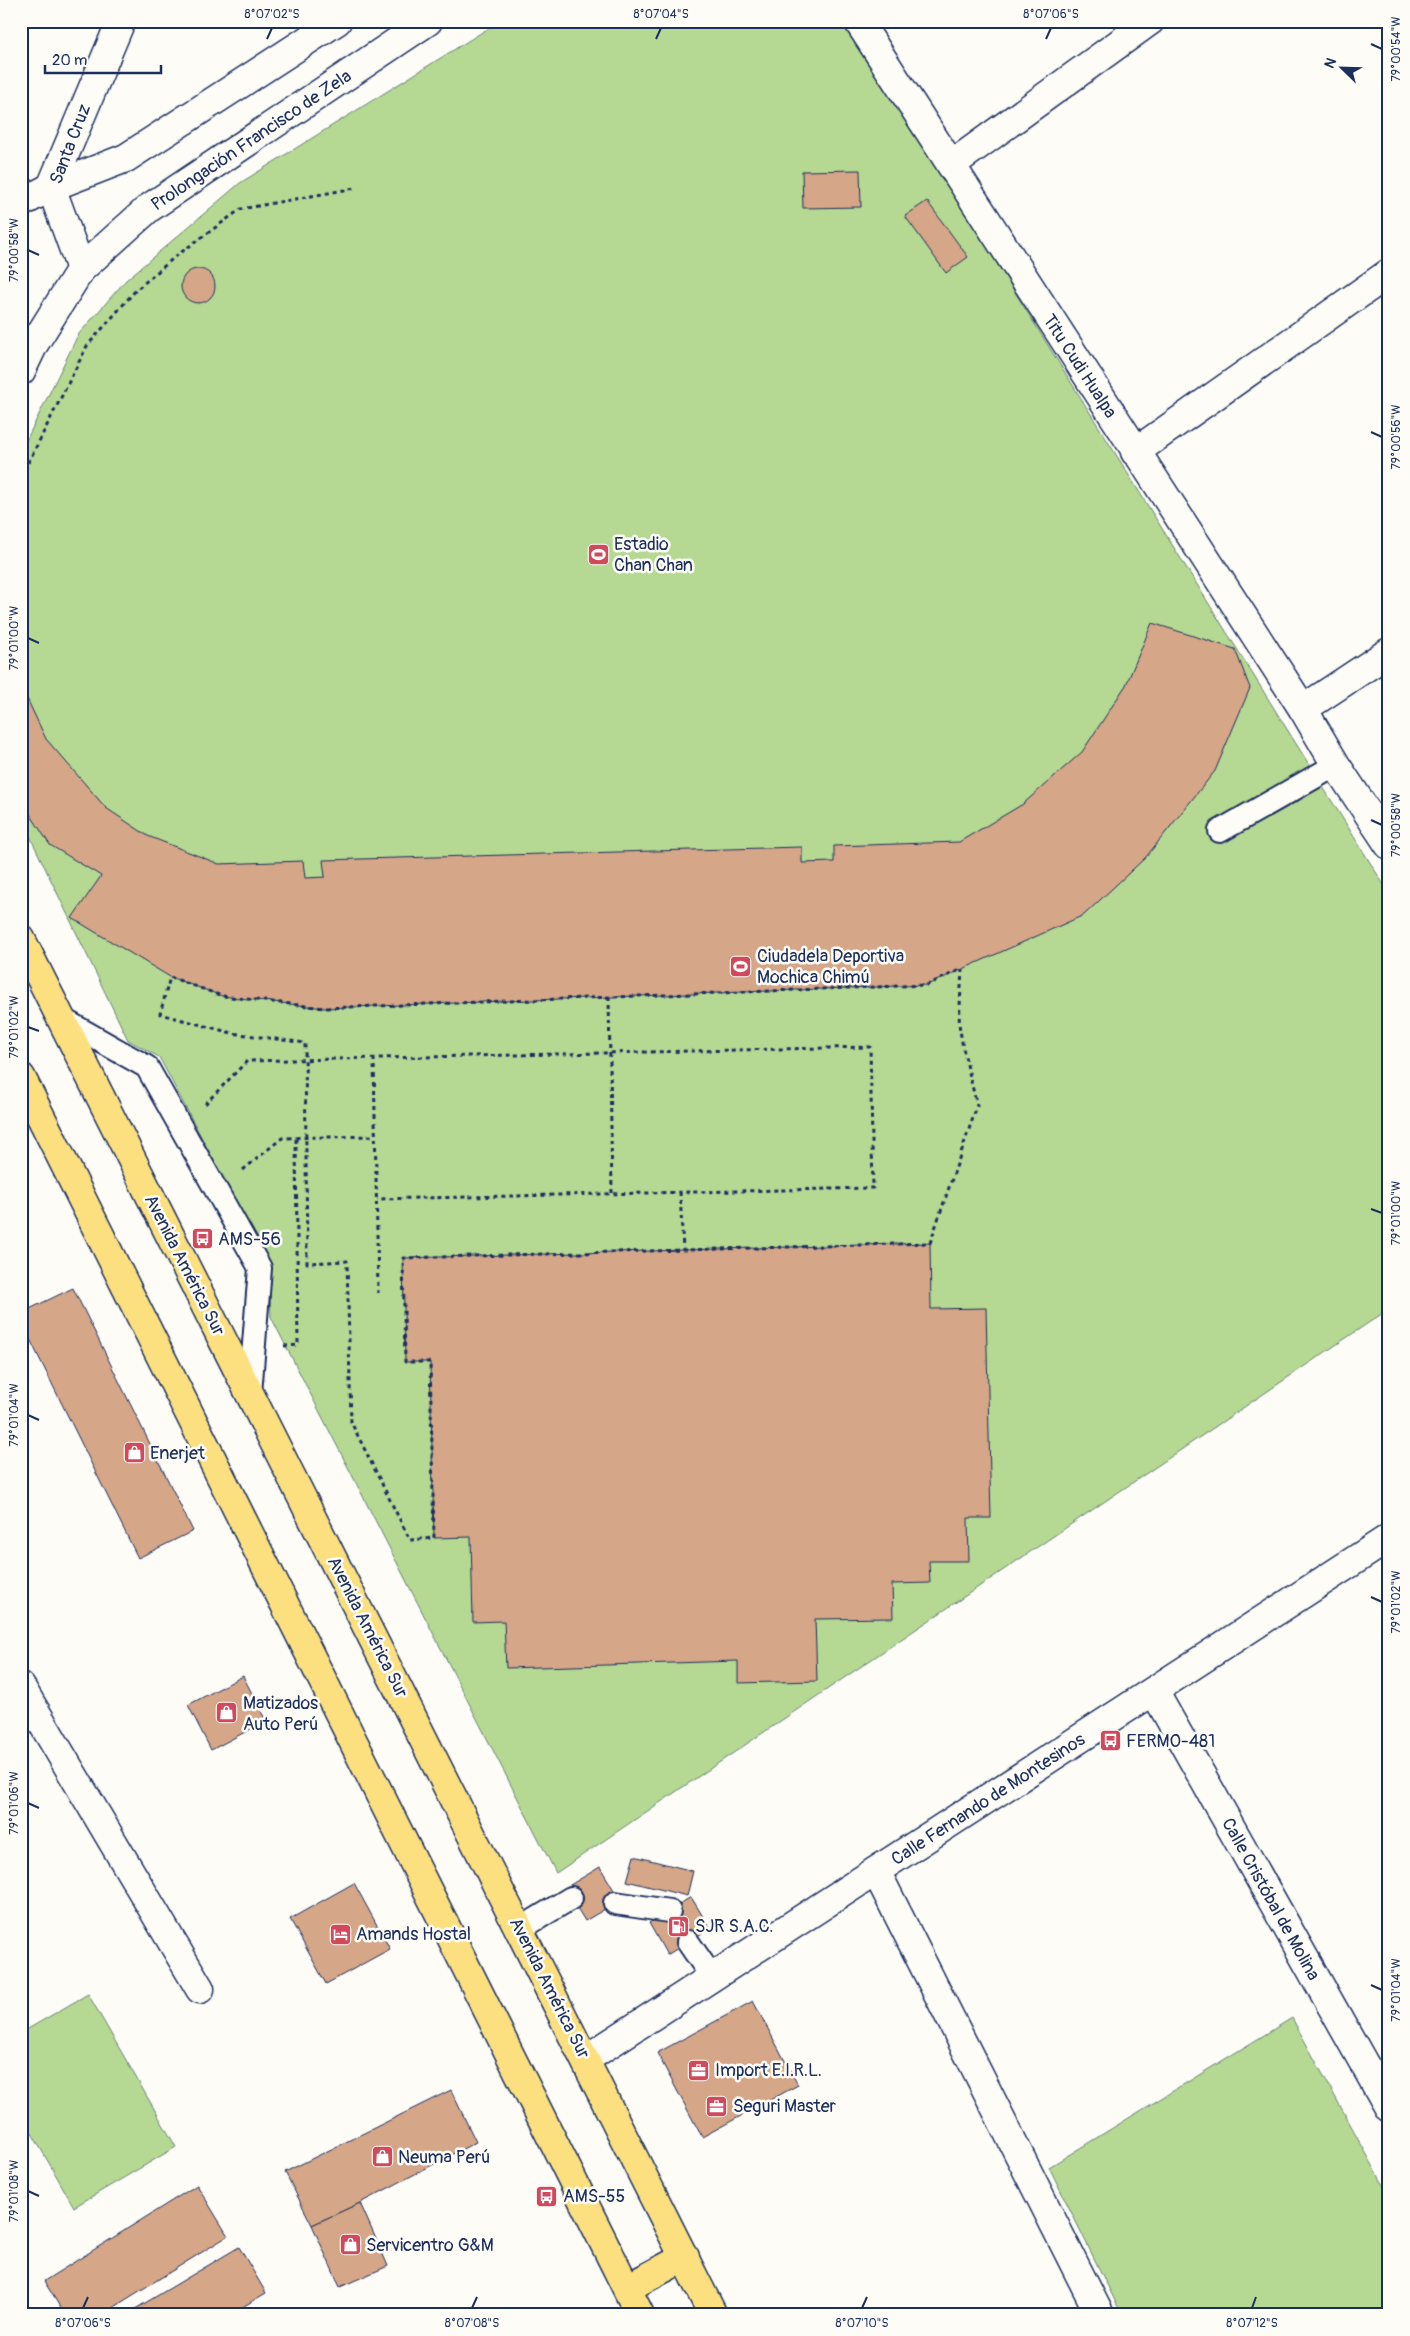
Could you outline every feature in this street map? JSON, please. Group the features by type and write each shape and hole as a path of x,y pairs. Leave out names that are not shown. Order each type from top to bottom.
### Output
{"main road":[{"name":"Avenida América Sur","path":"21,939 586,2059 713,2315"},
{"path":"21,1078 640,2315"},
{"path":"627,2288 685,2257"}],"street":[{"name":"Santa Cruz","path":"81,269 51,187 120,21"},
{"path":"21,203 51,187 126,158 337,21"},
{"name":"Prolongación Francisco de Zela","path":"81,269 149,208 428,21"},
{"name":"Titu Cudi Hualpa","path":"858,21 1135,452 1304,709 1336,765 1389,845"},
{"path":"951,165 1150,21"},
{"path":"21,371 34,344 81,269"},
{"path":"1135,452 1389,273"},
{"path":"1304,709 1389,652"},
{"name":"Calle Fernando de Montesinos","path":"586,2059 1389,1538"},
{"path":"21,1686 200,1989"},
{"name":"Calle Cristóbal de Molina","path":"1154,1690 1389,2108"},
{"path":"876,1871 1100,2315"}],"lane":[{"path":"1220,831 1336,765"},
{"path":"62,1019 147,1066 260,1268 250,1394"},
{"path":"520,1929 572,1898"},
{"path":"615,1903 669,1911"},
{"path":"688,1942 712,1977"}],"path":[{"path":"21,477 87,346 136,290 176,256 241,209 355,188"},
{"path":"962,969 959,1024 962,1048 977,1106 930,1243 403,1258 406,1362 430,1362 434,1538 410,1540 352,1422 347,1261 307,1263 305,1060 305,1043 232,1033 160,1014 170,977 222,996 324,1008 927,985 962,969"},
{"path":"609,997 612,1194"},
{"path":"200,1109 247,1061 870,1047 873,1188 377,1199"},
{"path":"374,1058 378,1293"},
{"path":"242,1171 282,1138 375,1136"},
{"path":"296,1138 298,1345"},
{"path":"680,1192 682,1250"}],"green space":[{"name":"Ciudadela Deportiva Mochica Chimú","path":"500,21 846,21 1389,893 1389,1309 556,1873 271,1317 269,1265 159,1057 128,1040 21,818 21,451 78,335 126,280 240,183"},
{"path":"88,1994 176,2147 74,2207 21,2114 21,2033"},
{"path":"1292,2018 1389,2195 1389,2315 1122,2315 1049,2167"}],"building":[{"path":"860,170 861,207 803,208 802,171"},
{"path":"927,201 968,257 946,273 905,216"},
{"path":"198,269 205,270 210,274 214,279 214,293 210,298 205,302 198,303 191,302 186,298 182,293 181,286 182,279 186,274 191,270"},
{"path":"1152,623 1235,649 1250,688 1215,771 1146,857 1084,915 927,985 324,1008 222,996 170,977 72,918 101,876 50,845 21,800 21,686 46,739 106,808 148,836 219,864 303,861 305,878 325,877 323,860 802,847 802,863 834,862 834,846 959,842 1023,804 1082,752 1126,685"},
{"path":"930,1243 931,1309 986,1308 991,1518 968,1518 969,1561 929,1561 930,1583 892,1584 893,1618 815,1619 817,1681 738,1683 738,1661 506,1668 504,1621 473,1622 471,1537 434,1538 430,1362 405,1362 403,1258"},
{"path":"73,1288 193,1531 138,1558 21,1321 21,1313"},
{"name":"Matizados Auto Perú","path":"243,1676 266,1721 211,1750 188,1705"},
{"name":"SJR S.A.C.","path":"634,1856 693,1871 687,1896 627,1881"},
{"path":"600,1867 620,1900 585,1921 565,1888"},
{"name":"Amands Hostal","path":"354,1883 390,1949 326,1984 290,1919"},
{"name":"SJR S.A.C.","path":"691,1897 710,1928 667,1955 649,1923"},
{"path":"753,2001 798,2085 702,2137 657,2053"},
{"name":"Neuma Perú","path":"451,2090 476,2142 360,2203 312,2225 285,2172"},
{"path":"197,2185 228,2236 101,2315 65,2315 44,2281"},
{"name":"Servicentro G&M","path":"360,2203 388,2266 340,2287 312,2225"},
{"path":"239,2247 266,2293 229,2315 125,2315"},
{"path":"21,2296 32,2315 21,2315"}],"place":[{"name":"Estadio Chan Chan","path":"598,554"},
{"name":"Ciudadela Deportiva Mochica Chimú","path":"741,966"},
{"name":"AMS-56","path":"202,1239"},
{"name":"Enerjet","path":"134,1453"},
{"name":"Matizados Auto Perú","path":"227,1713"},
{"name":"FERMO-481","path":"1110,1741"},
{"name":"SJR S.A.C.","path":"679,1926"},
{"name":"Amands Hostal","path":"340,1934"},
{"name":"Import E.I.R.L.","path":"699,2070"},
{"name":"Seguri Master","path":"717,2106"},
{"name":"Neuma Perú","path":"382,2157"},
{"name":"AMS-55","path":"547,2196"},
{"name":"Servicentro G&M","path":"350,2245"}]}
